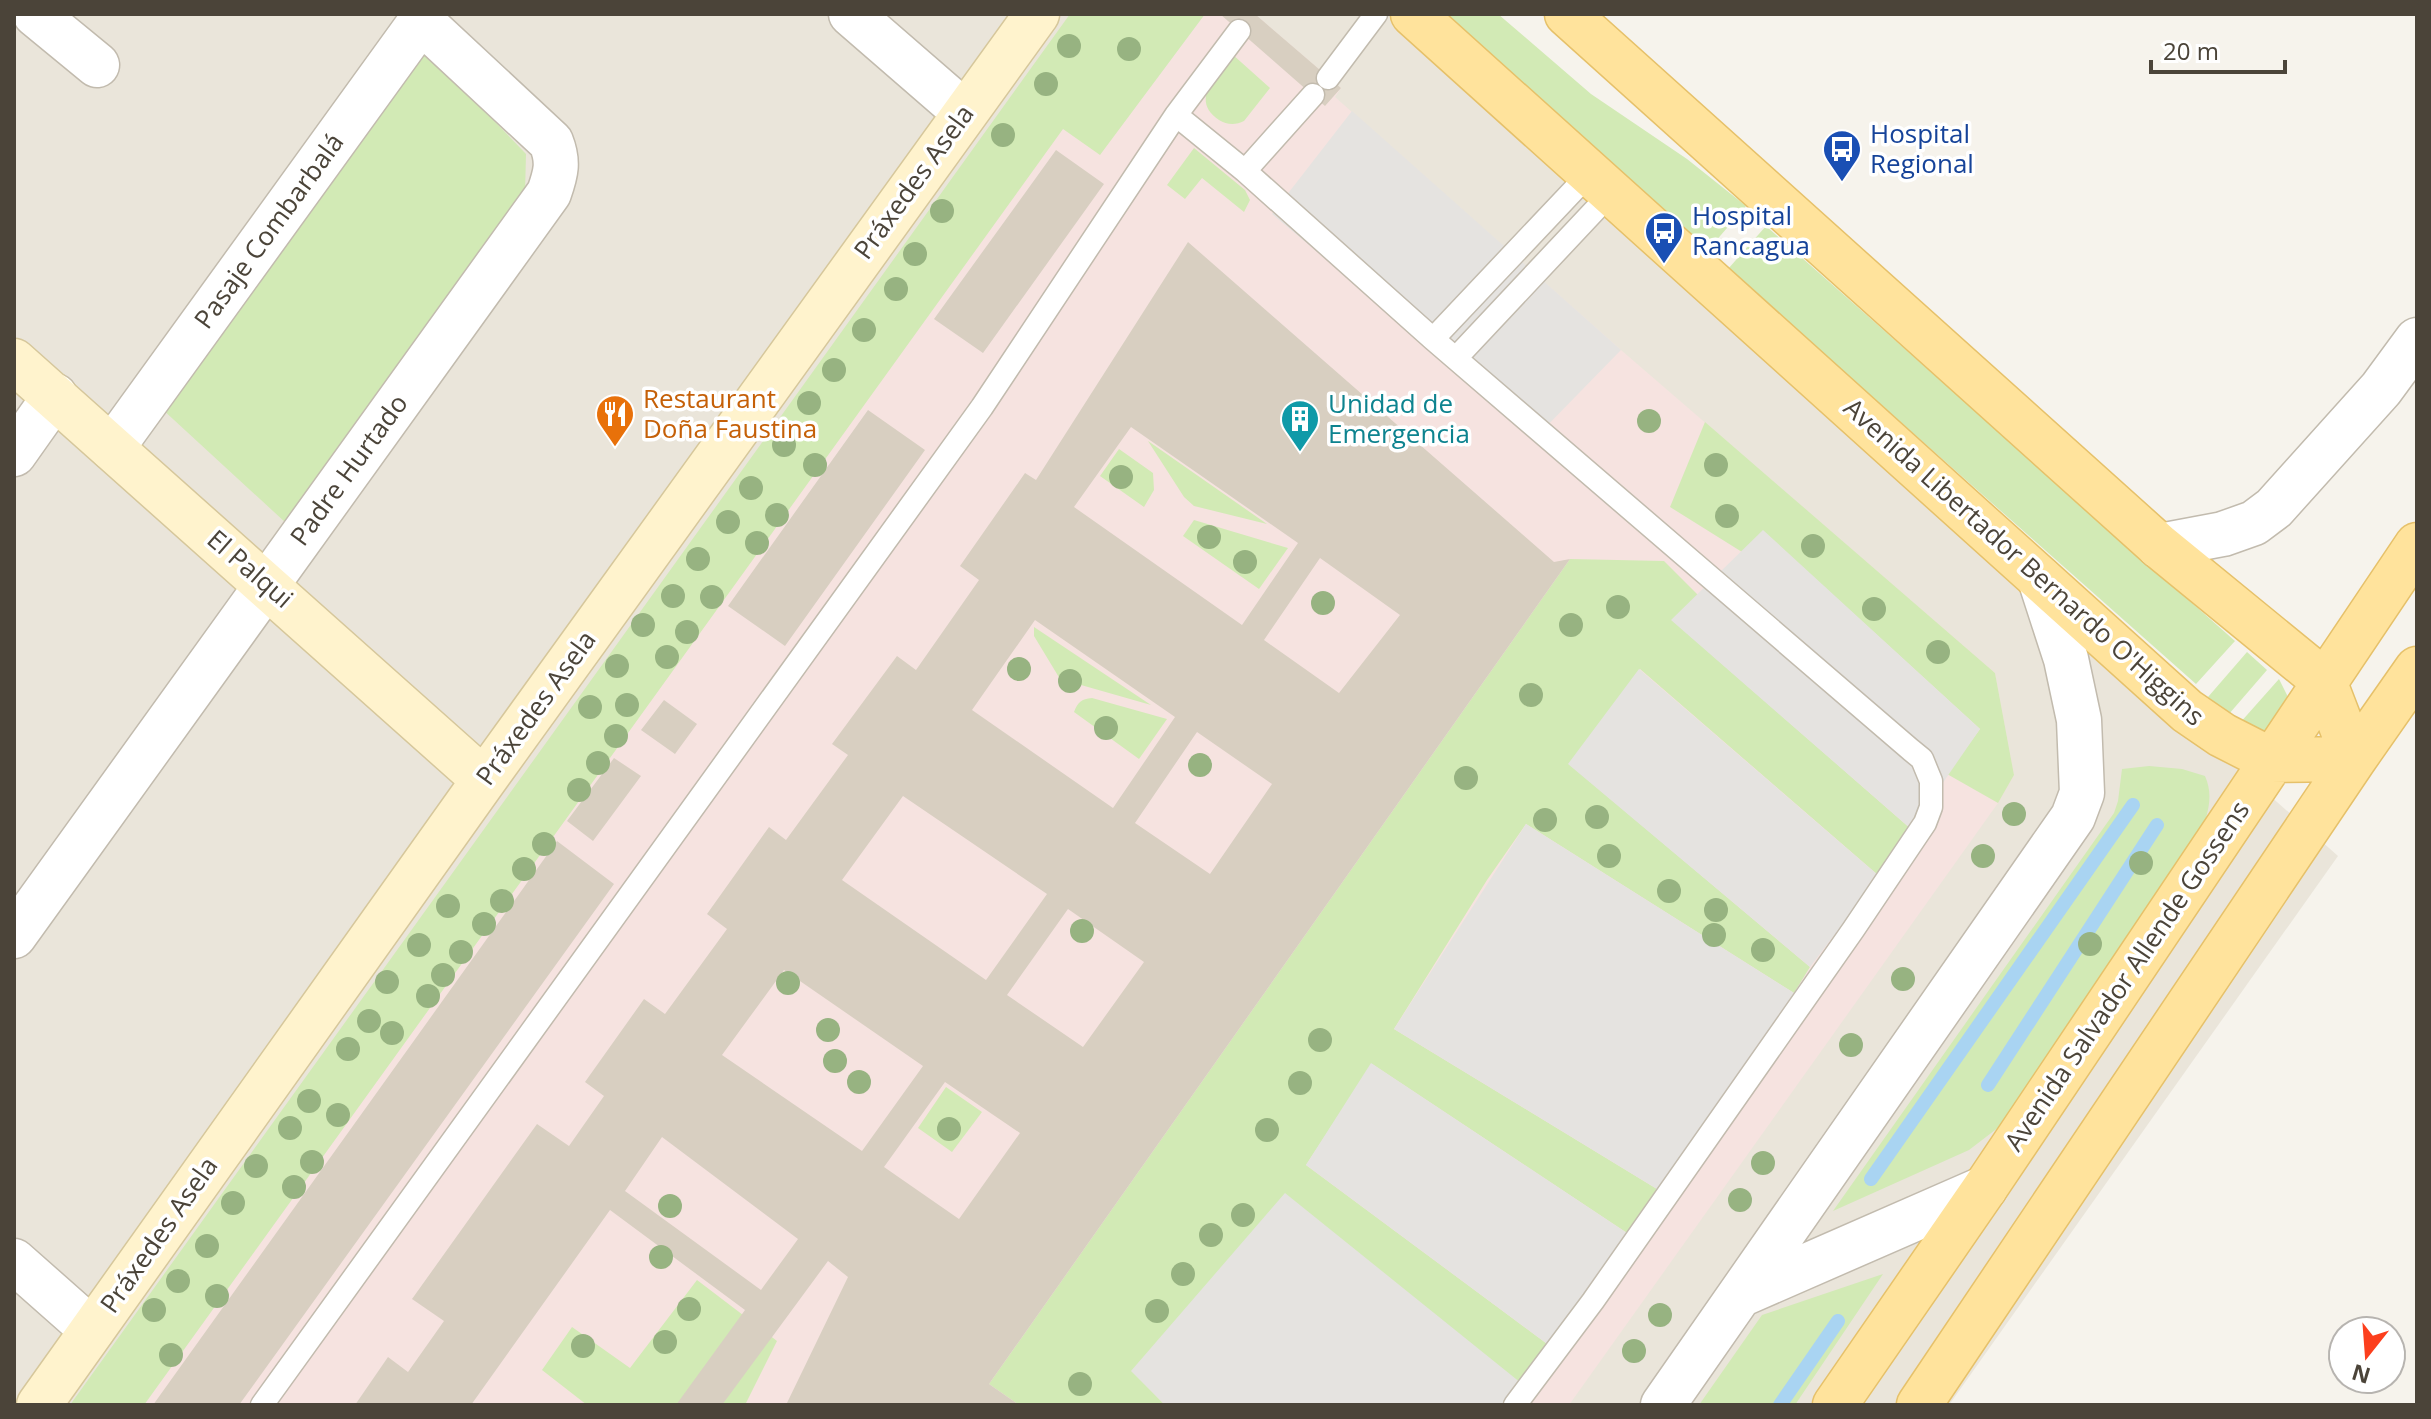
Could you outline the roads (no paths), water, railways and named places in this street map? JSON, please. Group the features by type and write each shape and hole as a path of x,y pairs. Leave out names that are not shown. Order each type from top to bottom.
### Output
{"main road":[{"name":"Avenida Libertador Bernardo O'Higgins","path":"1413,14 2187,711 2222,735 2271,760 2354,759"},
{"path":"1567,14 2159,546 2324,681 2354,759"},
{"name":"Avenida Salvador Allende Gossens","path":"1835,1405 1985,1188 2417,545"},
{"path":"1919,1405 2417,669"}],"street":[{"path":"35,14 97,65"},
{"path":"851,14 964,112"},
{"name":"Práxedes Asela","path":"39,1405 484,780 1037,14"},
{"name":"Pasaje Combarbalá","path":"112,448 424,17"},
{"name":"Padre Hurtado","path":"14,936 549,193 557,170 557,158 551,142 424,17"},
{"path":"2159,546 2223,534 2254,523 2274,508 2381,389 2417,340"},
{"name":"El Palqui","path":"14,361 484,780"},
{"path":"14,454 55,396"},
{"path":"1663,1405 2073,817 2082,793 2079,720 2066,659 2040,579"},
{"path":"1740,1295 1985,1188"},
{"path":"14,1261 92,1330"}],"lane":[{"path":"1328,78 1376,14"},
{"path":"262,1405 982,407 1176,115 1239,31"},
{"path":"1245,171 1313,95"},
{"path":"1176,115 1245,171 1433,339 1922,759 1929,773 1931,811 1925,823 1593,1301 1515,1405"},
{"path":"1433,339 1600,184"},
{"path":"1456,358 1600,184"}],"waterway":[{"path":"1871,1179 2133,805"},
{"path":"1988,1085 2157,825"},
{"path":"1780,1405 1838,1321"}],"place":[{"name":"Hospital Regional","path":"1842,183"},
{"name":"Hospital Rancagua","path":"1664,265"},
{"name":"Restaurant Doña Faustina","path":"615,448"},
{"name":"Unidad de Emergencia","path":"1300,453"}]}
